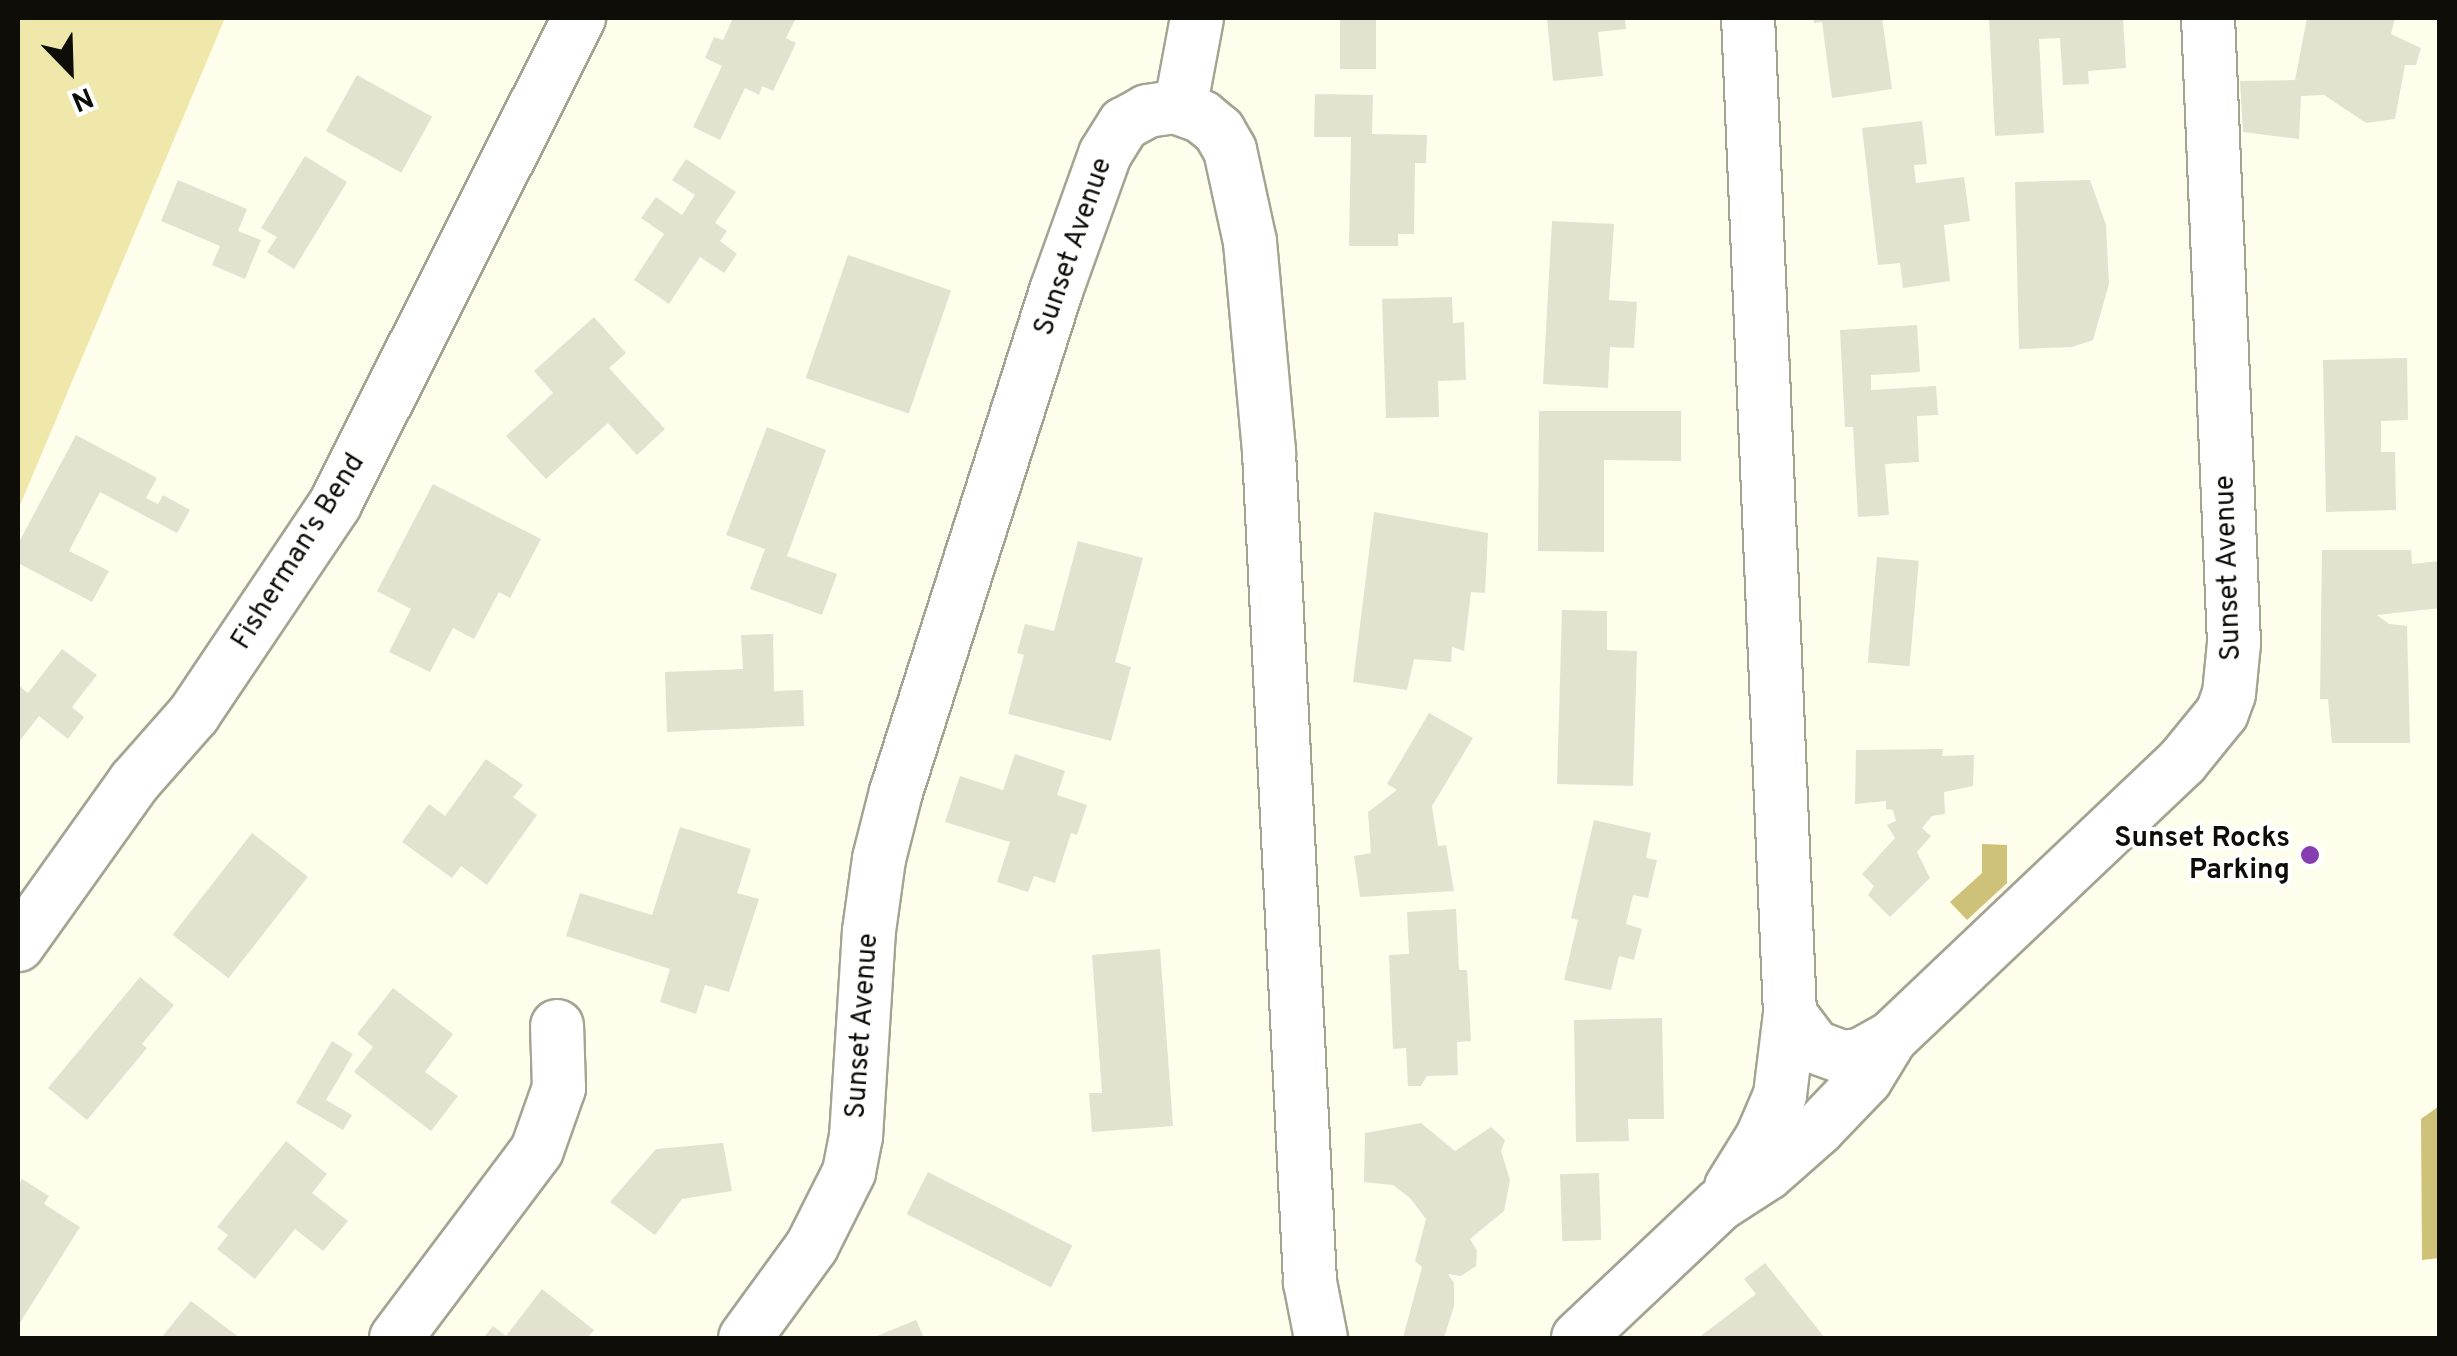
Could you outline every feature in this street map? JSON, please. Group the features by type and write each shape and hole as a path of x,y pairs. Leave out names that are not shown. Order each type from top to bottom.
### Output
{"street":[{"name":"Fisherman's Bend","path":"18,946 135,782 194,714 335,504 579,18"},
{"path":"1197,18 1183,93 1175,107 1202,118 1224,140 1250,242 1269,452 1310,1282 1321,1338"},
{"name":"Sunset Avenue","path":"1719,1205 1762,1137 1780,1095 1790,1014 1748,18"},
{"name":"Sunset Avenue","path":"1578,1338 1719,1205 1767,1174 1818,1129 1866,1080 1892,1038 2182,762 2222,713 2229,694 2234,644 2208,18"},
{"name":"Sunset Avenue","path":"745,1338 812,1246 849,1172 856,1136 869,931 879,858 925,699 1056,291 1105,154 1114,139 1124,124 1146,111 1175,107"},
{"name":"Sunset Avenue","path":"1790,1014 1816,1047 1843,1058 1860,1055 1892,1038"},
{"path":"396,1338 537,1150 559,1088 557,1026"}],"shaded area":[{"path":"18,18 225,18 18,510"},
{"path":"1982,844 2007,845 2007,883 1967,920 1950,902 1982,873"},
{"path":"2439,1106 2439,1258 2422,1260 2421,1119"}],"building":[{"path":"733,18 796,18 786,38 796,43 773,91 762,86 759,95 745,88 720,140 693,127 722,66 705,58 714,37 723,40"},
{"path":"1340,18 1376,18 1376,69 1340,69"},
{"path":"1547,18 1625,18 1626,29 1598,32 1603,76 1553,81"},
{"path":"1813,18 1882,18 1892,89 1832,98 1822,22 1814,23"},
{"path":"1989,18 2123,18 2126,68 2088,71 2089,84 2063,85 2060,38 2039,39 2044,133 1995,136"},
{"path":"2307,18 2395,18 2391,34 2421,48 2416,65 2405,65 2395,119 2366,123 2324,95 2301,96 2299,139 2243,132 2240,81 2295,80"},
{"path":"357,75 432,117 401,173 326,131"},
{"path":"1315,94 1373,95 1372,134 1427,135 1426,163 1415,163 1414,234 1398,234 1398,246 1349,246 1351,137 1314,137"},
{"path":"1922,121 1927,164 1914,165 1916,183 1964,177 1970,221 1944,225 1950,281 1903,288 1900,263 1878,265 1862,128"},
{"path":"305,156 347,182 294,269 267,252 277,237 261,228"},
{"path":"686,159 736,192 715,223 727,231 720,241 737,254 724,273 700,257 669,304 634,280 664,234 641,218 656,197 682,215 695,195 672,180"},
{"path":"178,180 247,209 238,231 261,240 245,279 212,265 220,246 161,221"},
{"path":"2090,180 2106,225 2109,284 2093,340 2072,347 2019,349 2015,182"},
{"path":"1552,221 1614,224 1609,300 1637,302 1634,348 1610,347 1608,388 1543,384"},
{"path":"848,255 951,290 909,413 806,378"},
{"path":"1452,297 1453,323 1464,322 1466,380 1438,381 1439,417 1386,418 1382,299"},
{"path":"594,317 626,353 609,368 665,429 637,455 608,423 546,479 506,436 553,393 534,371"},
{"path":"1917,325 1920,372 1871,375 1871,390 1936,386 1938,415 1917,416 1919,462 1885,464 1889,515 1858,517 1853,427 1845,427 1840,330"},
{"path":"2407,358 2408,420 2381,421 2381,452 2395,452 2396,510 2326,512 2323,360"},
{"path":"1539,411 1681,411 1681,461 1604,460 1604,552 1538,551"},
{"path":"767,427 826,450 787,556 837,574 822,615 750,589 765,549 726,535"},
{"path":"76,435 157,478 146,498 158,504 163,495 190,510 177,533 100,492 69,551 109,571 92,602 18,563 18,544"},
{"path":"433,484 541,539 510,598 499,592 474,639 453,628 430,672 389,652 411,609 377,591"},
{"path":"1374,512 1488,533 1485,593 1471,592 1464,651 1452,647 1451,662 1414,659 1407,690 1353,682"},
{"path":"1078,541 1143,558 1115,662 1131,667 1111,741 1008,714 1024,655 1017,653 1025,624 1054,631"},
{"path":"2322,550 2411,550 2412,564 2440,561 2440,608 2377,615 2389,624 2407,626 2410,743 2332,743 2328,699 2320,699"},
{"path":"1877,557 1919,561 1910,666 1868,663"},
{"path":"1562,610 1607,611 1607,650 1637,651 1633,786 1557,784"},
{"path":"773,634 774,691 803,690 804,726 667,732 665,672 743,669 741,635"},
{"path":"62,649 97,675 72,707 84,717 68,739 39,716 18,743 18,685 28,693"},
{"path":"1429,713 1473,738 1432,806 1438,846 1446,845 1454,891 1360,897 1354,856 1371,853 1368,812 1397,790 1387,784"},
{"path":"1943,749 1942,756 1974,755 1973,786 1944,792 1945,814 1932,816 1922,828 1931,836 1917,852 1930,878 1890,917 1868,895 1874,886 1862,874 1895,838 1887,825 1896,821 1893,810 1886,809 1886,801 1855,804 1856,750"},
{"path":"1015,754 1065,771 1057,795 1087,805 1077,835 1071,833 1055,883 1034,876 1028,892 997,882 1010,842 945,822 960,776 1003,790"},
{"path":"486,759 523,785 513,797 537,815 487,885 461,866 452,878 402,842 429,804 445,816"},
{"path":"1594,820 1651,833 1646,858 1657,860 1648,898 1633,895 1626,924 1642,929 1634,960 1619,956 1611,990 1564,980 1578,920 1571,918"},
{"path":"680,827 751,849 737,893 759,899 729,992 705,985 696,1014 660,1002 670,969 566,936 580,893 652,915"},
{"path":"252,833 308,877 229,978 173,935"},
{"path":"1456,909 1459,970 1467,970 1471,1041 1457,1042 1458,1075 1427,1076 1421,1086 1408,1086 1406,1048 1393,1049 1389,955 1409,954 1407,912"},
{"path":"1160,949 1173,1126 1092,1132 1089,1093 1102,1093 1092,955"},
{"path":"140,977 174,1005 142,1044 147,1048 87,1120 48,1088"},
{"path":"393,988 453,1034 425,1072 458,1096 431,1131 354,1072 373,1047 357,1034"},
{"path":"1662,1018 1664,1119 1628,1119 1629,1141 1576,1142 1574,1020"},
{"path":"332,1041 353,1054 326,1100 352,1115 343,1130 296,1103"},
{"path":"1421,1123 1455,1151 1491,1127 1505,1140 1501,1151 1510,1180 1504,1211 1470,1239 1477,1251 1476,1266 1461,1276 1448,1274 1454,1283 1454,1306 1444,1338 1403,1338 1422,1267 1415,1261 1426,1219 1410,1198 1393,1185 1364,1182 1365,1133"},
{"path":"286,1141 327,1174 312,1193 348,1221 323,1251 295,1229 255,1279 217,1249 228,1235 217,1227"},
{"path":"723,1143 732,1191 682,1199 655,1235 610,1202 656,1149"},
{"path":"928,1172 1072,1246 1051,1287 907,1214"},
{"path":"1599,1173 1601,1240 1562,1241 1560,1174"},
{"path":"22,1179 49,1196 44,1204 80,1227 18,1326 18,1185"},
{"path":"1765,1263 1825,1338 1698,1338 1756,1294 1744,1279"},
{"path":"542,1289 594,1330 587,1338 483,1338 493,1326 506,1336"},
{"path":"191,1301 240,1338 161,1338"},
{"path":"916,1320 924,1338 877,1336"}],"place":[{"name":"Sunset Rocks Parking","path":"2310,855"}]}
